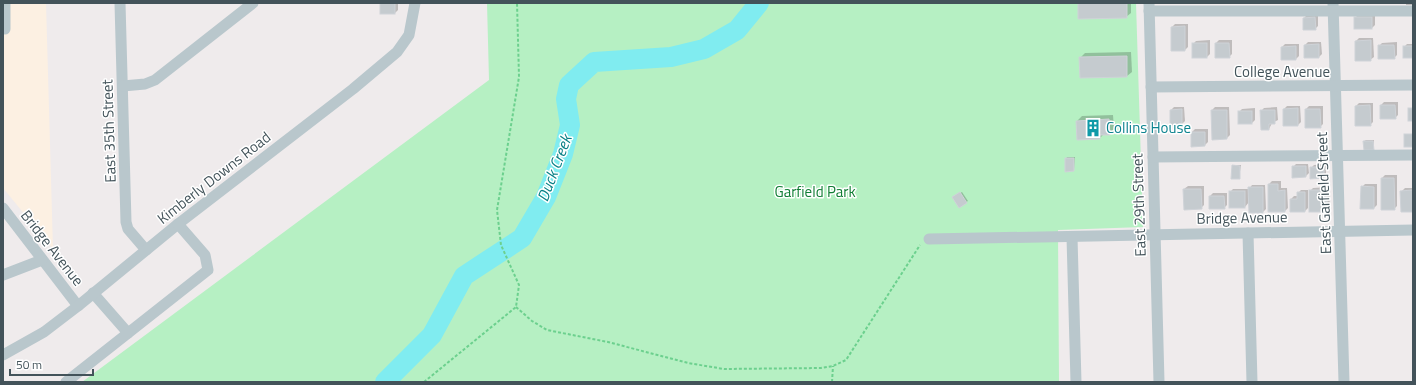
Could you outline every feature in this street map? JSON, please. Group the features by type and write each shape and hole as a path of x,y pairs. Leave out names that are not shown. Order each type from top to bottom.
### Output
{"street":[{"path":"5,3 5,29"},
{"name":"East 35th Street","path":"120,3 126,222 128,229 146,250"},
{"path":"123,86 145,84 155,80 253,3"},
{"name":"Kimberly Downs Road","path":"3,356 44,332 78,306 178,224 353,89 397,52 409,35 415,3"},
{"path":"1149,7 1333,7 1413,11"},
{"name":"East 29th Street","path":"1149,7 1159,382"},
{"name":"East Garfield Street","path":"1333,7 1344,382"},
{"name":"College Avenue","path":"1151,87 1336,87 1413,85"},
{"path":"1153,157 1413,154"},
{"name":"Bridge Avenue","path":"3,208 78,306"},
{"path":"66,382 208,270 205,255 178,224"},
{"name":"Bridge Avenue","path":"929,240 1413,230"},
{"path":"1248,233 1252,382"},
{"path":"1072,237 1076,382"},
{"path":"3,275 42,260"},
{"path":"93,293 128,333"}],"path":[{"path":"424,382 516,307 519,285 501,245 497,210 519,77 517,3"},
{"path":"516,307 532,321 547,330 608,342 688,363 724,369 821,368 833,366 846,360 919,245 929,240"},
{"path":"832,382 833,366"}],"shaded area":[{"path":"3,3 46,3 53,249 3,188"}],"green space":[{"name":"Garfield Park","path":"487,3 1136,3 1143,227 1058,230 1059,382 82,382 489,80"}],"building":[{"path":"380,3 395,3 395,14 380,14"},
{"path":"1078,3 1127,3 1127,18 1078,19"},
{"path":"1315,17 1316,30 1303,30 1303,18"},
{"path":"1354,17 1372,17 1372,29 1354,29"},
{"path":"1185,26 1185,51 1171,51 1171,27"},
{"path":"1371,40 1371,61 1355,61 1355,41"},
{"path":"1192,43 1207,43 1207,58 1192,58"},
{"path":"1215,43 1229,43 1230,58 1215,58"},
{"path":"1319,44 1319,58 1304,58 1304,45"},
{"path":"1378,45 1394,45 1395,59 1378,59"},
{"path":"1296,46 1296,60 1281,60 1281,47"},
{"path":"1403,46 1413,46 1413,58 1403,58"},
{"path":"1127,56 1127,77 1080,78 1079,57"},
{"path":"1370,105 1371,126 1355,126 1355,106"},
{"path":"1380,105 1395,105 1396,119 1380,119"},
{"path":"1298,108 1298,126 1283,126 1283,109"},
{"path":"1408,108 1413,108 1413,121 1408,121"},
{"path":"1182,109 1182,125 1170,125 1170,110"},
{"path":"1305,109 1320,109 1321,128 1305,128"},
{"path":"1211,110 1227,110 1227,139 1212,140"},
{"path":"1260,110 1275,110 1275,124 1269,124 1269,130 1261,130"},
{"path":"1238,111 1252,111 1252,124 1238,124"},
{"name":"Collins House","path":"1109,119 1110,135 1100,135 1100,139 1077,140 1076,121"},
{"path":"1191,132 1205,132 1205,146 1191,147"},
{"path":"1404,134 1413,134 1413,147 1404,147"},
{"path":"1363,141 1373,141 1374,150 1364,150"},
{"path":"1065,158 1074,158 1074,171 1065,172"},
{"path":"1232,165 1240,166 1240,179 1231,179"},
{"path":"1292,166 1306,166 1306,177 1292,178"},
{"path":"1310,167 1324,167 1324,178 1310,179"},
{"path":"1381,178 1394,178 1395,210 1381,210"},
{"path":"1268,184 1278,184 1278,191 1285,190 1285,212 1268,212"},
{"path":"1361,186 1374,187 1374,209 1360,209"},
{"path":"1248,187 1263,187 1263,213 1249,213"},
{"path":"1183,189 1201,189 1202,209 1184,210"},
{"path":"1309,190 1327,190 1327,212 1309,212"},
{"path":"1413,190 1413,212 1401,212 1400,191"},
{"path":"1229,191 1245,191 1245,208 1229,208"},
{"path":"960,192 967,203 959,208 952,197"},
{"path":"1297,192 1305,192 1305,212 1290,212 1290,199 1297,199"},
{"path":"1209,196 1224,196 1225,209 1209,209"}],"waterway":[{"name":"Duck Creek","path":"385,382 432,335 464,276 522,238 546,197 563,154 570,125 566,99 569,85 594,62 671,57 704,49 737,30 759,3"}],"place":[{"name":"Collins House","path":"1093,128"}]}
